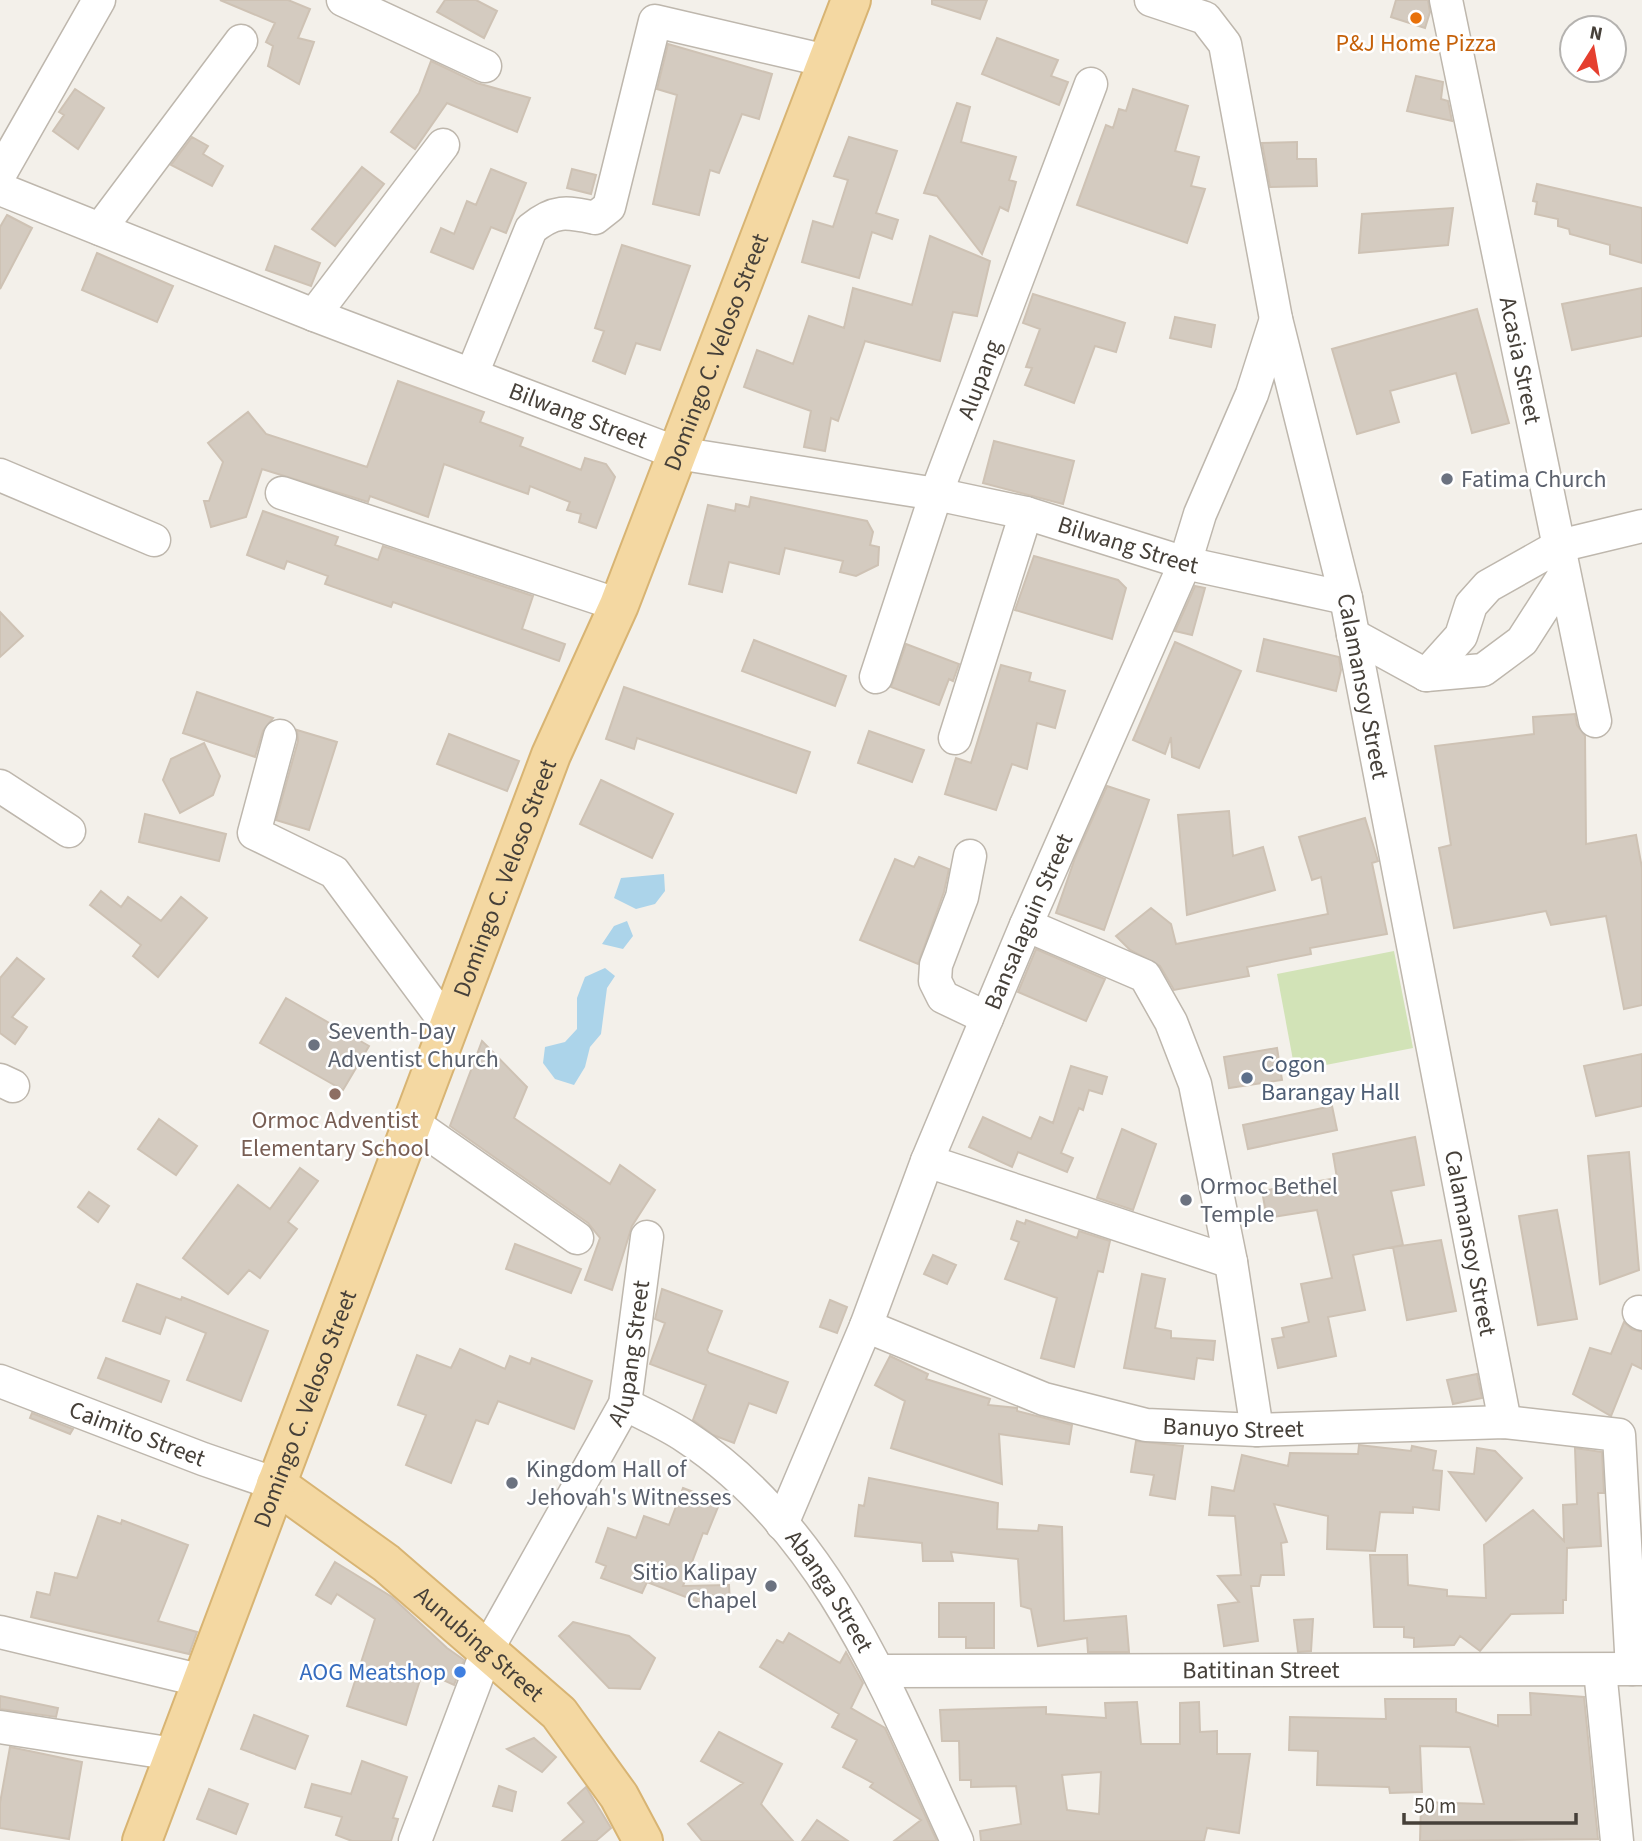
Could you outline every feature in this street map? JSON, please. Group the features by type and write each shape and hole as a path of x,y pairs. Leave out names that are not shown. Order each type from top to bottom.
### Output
{"main road":[{"name":"Domingo C. Veloso Street","path":"142,1841 556,743 619,605 850,0"},
{"name":"Aunubing Street","path":"276,1483 386,1563 488,1648 559,1713 620,1796 643,1841"}],"street":[{"path":"0,174 99,0"},
{"path":"343,0 485,66"},
{"name":"Calamansoy Street","path":"1151,0 1205,18 1225,44 1276,319 1346,598 1505,1422"},
{"name":"Acasia Street","path":"1446,0 1559,546 1563,577 1595,721"},
{"path":"472,374 531,229 548,215 571,213 595,218 609,207 655,21 827,61"},
{"path":"100,229 241,41"},
{"name":"Alupang","path":"876,677 936,494 1091,84"},
{"path":"314,315 443,145"},
{"name":"Bilwang Street","path":"0,188 314,315 677,453 936,494 1026,513 1185,563 1346,598"},
{"name":"Bansalaguin Street","path":"782,1524 866,1326 927,1161 1026,925 1185,563 1200,514 1252,394 1276,319"},
{"path":"0,475 155,540"},
{"path":"282,493 619,605"},
{"path":"955,738 1026,513"},
{"path":"1426,676 1461,636 1471,606 1488,586 1559,546 1642,526"},
{"path":"1353,635 1426,676 1483,670 1522,641 1563,577"},
{"path":"280,736 254,833 334,872 449,1027"},
{"path":"0,786 69,831"},
{"path":"970,856 961,897 936,965 935,981 943,997 987,1018"},
{"path":"1026,925 1145,976 1171,1022 1195,1084 1231,1262 1257,1430"},
{"path":"413,1123 578,1238"},
{"path":"927,1161 1231,1262"},
{"name":"Alupang Street","path":"415,1841 488,1648 625,1404 647,1237"},
{"name":"Banuyo Street","path":"866,1326 1044,1399 1146,1425 1257,1430 1505,1422 1619,1435 1637,1669"},
{"name":"Caimito Street","path":"0,1381 203,1459 276,1483"},
{"name":"Abanga Street","path":"625,1404 686,1436 734,1474 803,1546 844,1607 879,1671 957,1841"},
{"path":"0,1632 203,1681"},
{"name":"Batitinan Street","path":"879,1671 1637,1669"},
{"path":"1600,1670 1617,1841"},
{"path":"0,1727 174,1754"}],"green space":[{"path":"1394,951 1413,1048 1295,1071 1277,974"}],"water":[{"path":"664,874 665,891 655,904 636,909 614,898 621,878"},
{"path":"627,921 633,936 623,949 602,944 614,926"},
{"path":"605,968 615,976 607,988 601,1034 590,1047 585,1067 574,1085 555,1079 543,1063 545,1047 565,1042 577,1029 577,998 585,977"}],"building":[{"path":"220,0 288,0 310,9 298,38 314,42 299,84 268,66 273,46 266,42 275,23"},
{"path":"445,0 476,0 497,11 484,38 437,12"},
{"path":"932,0 987,0 980,19 932,4"},
{"path":"1396,0 1428,0 1430,12 1425,28 1391,17"},
{"path":"997,38 1058,60 1051,76 1068,82 1059,105 982,74"},
{"path":"668,44 772,74 759,119 742,114 719,173 710,170 699,215 653,204 677,95 657,89"},
{"path":"431,61 477,83 530,98 517,132 447,103 415,149 391,132 419,93"},
{"path":"1416,76 1443,82 1441,99 1448,101 1452,121 1407,111"},
{"path":"75,89 104,108 78,149 53,131 64,115 59,112"},
{"path":"1133,89 1188,106 1175,151 1199,157 1191,186 1205,189 1187,243 1077,205 1106,125 1113,128 1119,109 1126,111"},
{"path":"957,103 970,107 961,142 1016,157 1009,180 1016,182 1008,211 1000,207 982,254 937,196 924,193"},
{"path":"192,137 208,146 203,154 223,166 212,186 171,165"},
{"path":"849,137 897,151 876,213 898,220 892,239 872,232 859,278 802,262 813,221 833,227 848,180 834,176"},
{"path":"1297,142 1297,159 1316,159 1317,186 1270,187 1262,143"},
{"path":"362,167 384,184 335,246 312,229"},
{"path":"491,169 526,183 506,233 491,227 473,269 431,252 441,228 454,234 467,201 476,205"},
{"path":"572,169 596,175 591,194 567,188"},
{"path":"1537,184 1642,208 1642,263 1610,254 1610,245 1570,234 1569,229 1558,226 1558,219 1535,214 1537,202 1533,201"},
{"path":"1453,208 1448,245 1359,253 1362,214"},
{"path":"7,215 32,228 0,289 0,227"},
{"path":"930,236 990,261 977,316 953,312 940,361 865,341 838,421 831,418 825,451 804,447 811,411 744,387 757,350 793,364 809,316 844,328 853,288 912,305"},
{"path":"622,245 690,266 660,350 636,343 625,374 593,361 604,331 595,328"},
{"path":"275,246 320,263 311,286 266,270"},
{"path":"97,253 173,286 157,322 82,290"},
{"path":"1642,288 1642,336 1572,350 1562,304"},
{"path":"1033,294 1125,323 1116,352 1095,346 1074,403 1025,385 1032,368 1026,367 1040,329 1023,323"},
{"path":"1477,309 1509,423 1472,433 1456,373 1390,391 1399,422 1357,434 1332,349"},
{"path":"1175,317 1215,325 1211,347 1170,338"},
{"path":"398,381 484,412 480,422 523,438 520,446 581,470 585,458 606,464 615,477 596,528 579,522 581,514 567,510 570,502 530,486 528,494 444,464 428,517 370,496 368,502 262,469 246,517 211,527 204,501 209,501 223,462 208,443 248,412 266,434 367,467"},
{"path":"994,441 1074,461 1063,504 983,483"},
{"path":"751,497 867,521 873,532 870,545 879,547 878,565 856,576 840,572 843,561 785,548 779,574 729,562 722,592 689,584 708,505 735,511 736,504 749,507"},
{"path":"263,511 338,537 335,545 378,560 383,546 533,596 522,629 565,644 559,661 393,602 391,607 325,584 328,576 287,561 284,569 247,555"},
{"path":"1034,556 1118,580 1126,588 1112,639 1015,610"},
{"path":"1195,586 1205,588 1192,635 1175,631"},
{"path":"0,612 23,636 0,657"},
{"path":"1264,639 1339,657 1341,670 1336,691 1257,671"},
{"path":"754,640 846,676 835,706 742,671"},
{"path":"1175,642 1241,671 1199,768 1172,757 1171,737 1165,754 1133,740"},
{"path":"906,644 959,664 953,681 949,679 939,705 891,687"},
{"path":"1001,665 1031,673 1029,681 1065,691 1055,728 1037,723 1027,769 1012,764 996,810 945,794 956,758 971,763"},
{"path":"624,687 810,752 796,793 637,738 634,749 606,739"},
{"path":"197,692 273,718 263,731 255,757 183,733"},
{"path":"1575,714 1577,725 1585,736 1586,844 1636,835 1642,868 1642,1005 1624,1009 1606,916 1551,925 1546,911 1454,928 1439,848 1451,845 1435,746 1534,734 1533,717"},
{"path":"297,730 337,742 309,830 276,820 298,741"},
{"path":"869,731 924,750 912,782 858,763"},
{"path":"449,734 519,761 507,791 437,764"},
{"path":"204,743 220,776 213,795 180,813 163,780 171,759"},
{"path":"601,780 673,814 652,858 580,824"},
{"path":"1107,786 1149,800 1104,930 1056,913 1075,858"},
{"path":"1229,811 1233,856 1263,847 1275,890 1187,915 1178,815"},
{"path":"145,814 226,834 219,861 139,842"},
{"path":"1365,818 1378,861 1372,863 1387,934 1310,948 1311,954 1247,967 1249,976 1174,990 1160,966 1130,950 1116,936 1151,908 1171,924 1176,944 1328,914 1321,877 1312,880 1299,837"},
{"path":"919,857 949,869 944,892 918,964 860,940 895,859 914,867"},
{"path":"101,891 121,907 128,897 161,921 181,897 207,918 158,977 133,956 141,945 90,905"},
{"path":"1036,949 1105,979 1086,1021 1018,992"},
{"path":"17,958 44,979 12,1017 27,1027 15,1044 0,1033 0,978"},
{"name":"Seventh-Day Adventist Church","path":"286,998 369,1046 343,1090 260,1043"},
{"path":"482,1041 527,1087 514,1118 610,1184 620,1165 655,1190 632,1226 612,1290 585,1280 600,1238 588,1223 450,1126"},
{"path":"1277,1048 1282,1080 1229,1088 1224,1057"},
{"path":"1642,1054 1642,1106 1596,1116 1584,1066"},
{"path":"1071,1066 1107,1077 1102,1094 1089,1090 1083,1110 1079,1108 1061,1153 1073,1158 1067,1172 1018,1152 1012,1167 969,1147 983,1117 1031,1139 1040,1117 1053,1123"},
{"path":"1332,1106 1337,1130 1248,1149 1243,1125"},
{"path":"159,1119 197,1146 176,1175 138,1149"},
{"path":"1122,1129 1156,1144 1133,1210 1097,1198"},
{"path":"1415,1137 1424,1185 1391,1191 1403,1245 1353,1255 1365,1310 1328,1317 1336,1356 1278,1368 1272,1339 1284,1337 1282,1328 1309,1322 1301,1284 1332,1278 1317,1210 1267,1218 1262,1191 1337,1178 1333,1154"},
{"path":"1629,1152 1639,1270 1600,1284 1588,1156"},
{"path":"300,1168 318,1181 288,1222 297,1229 260,1278 249,1270 228,1294 183,1258 238,1185 270,1209"},
{"path":"89,1192 109,1206 98,1222 78,1207"},
{"path":"1557,1210 1577,1319 1538,1325 1519,1216"},
{"path":"1026,1220 1077,1238 1079,1231 1110,1241 1103,1272 1098,1271 1074,1367 1041,1358 1057,1298 1005,1279 1019,1242 1011,1239 1017,1221 1025,1224"},
{"path":"1441,1240 1456,1311 1407,1320 1393,1247"},
{"path":"515,1244 581,1269 571,1293 506,1269"},
{"path":"933,1255 956,1265 947,1284 924,1274"},
{"path":"1142,1274 1165,1279 1155,1328 1171,1331 1171,1338 1215,1341 1213,1360 1197,1358 1194,1379 1124,1368"},
{"path":"137,1284 181,1300 182,1297 268,1331 241,1401 187,1380 206,1333 166,1317 160,1334 123,1321"},
{"path":"662,1289 722,1311 707,1350 709,1353 788,1382 776,1413 749,1403 734,1443 713,1435 693,1420 706,1385 650,1364 665,1323 655,1319"},
{"path":"830,1300 847,1307 837,1333 820,1327"},
{"path":"1624,1322 1632,1329 1642,1332 1642,1369 1632,1364 1611,1416 1573,1394 1590,1348 1611,1354"},
{"path":"460,1349 505,1369 510,1356 530,1364 532,1358 592,1381 574,1429 498,1401 488,1424 476,1420 451,1483 406,1465 426,1415 398,1405 417,1355 451,1368"},
{"path":"890,1356 928,1374 926,1379 990,1399 988,1405 1017,1408 1017,1411 1072,1425 1069,1444 999,1434 1002,1484 891,1448 905,1401 875,1385"},
{"path":"106,1358 169,1381 161,1402 98,1378"},
{"path":"1477,1374 1482,1398 1453,1404 1447,1380"},
{"path":"32,1413 73,1429 70,1434 30,1418"},
{"path":"1136,1441 1183,1446 1175,1499 1150,1495 1154,1475 1131,1472"},
{"path":"1359,1445 1411,1451 1412,1446 1436,1451 1433,1470 1442,1471 1439,1510 1413,1507 1413,1513 1380,1512 1375,1551 1327,1549 1328,1516 1274,1504 1287,1542 1281,1543 1284,1575 1261,1575 1259,1586 1251,1586 1258,1641 1224,1646 1218,1605 1239,1602 1218,1576 1241,1575 1235,1516 1209,1515 1212,1487 1234,1491 1242,1455 1288,1466 1290,1453 1358,1454"},
{"path":"1477,1448 1495,1451 1522,1478 1486,1521 1449,1472 1474,1474"},
{"path":"1575,1448 1602,1452 1604,1493 1598,1493 1601,1546 1567,1548 1566,1600 1563,1600 1563,1613 1511,1614 1480,1651 1460,1636 1454,1645 1414,1647 1414,1638 1404,1637 1404,1627 1374,1627 1370,1555 1407,1555 1408,1585 1447,1590 1447,1596 1486,1598 1484,1545 1533,1510 1564,1541 1563,1505 1577,1504"},
{"path":"869,1478 998,1503 997,1529 1038,1531 1039,1525 1062,1527 1064,1621 1126,1616 1129,1652 1088,1652 1087,1638 1038,1646 1031,1609 1021,1606 1018,1559 951,1552 953,1561 923,1561 922,1543 855,1536 859,1505 864,1506"},
{"path":"683,1488 720,1502 707,1534 703,1533 683,1586 729,1585 730,1605 709,1606 647,1582 642,1593 601,1578 606,1566 596,1562 608,1528 636,1538 644,1516 669,1525"},
{"path":"98,1516 121,1524 122,1520 188,1545 158,1621 197,1632 189,1654 31,1617 37,1592 50,1595 55,1573 77,1578"},
{"path":"335,1562 392,1597 447,1648 464,1660 454,1685 434,1676 424,1667 406,1725 347,1706 375,1619 337,1594 331,1604 316,1595"},
{"path":"939,1603 994,1603 994,1648 966,1648 966,1637 939,1637"},
{"path":"1313,1619 1311,1651 1298,1652 1294,1620"},
{"path":"573,1622 629,1636 655,1658 640,1689 609,1688 559,1636"},
{"path":"789,1633 840,1663 846,1652 863,1683 851,1708 885,1728 937,1841 894,1841 921,1820 870,1787 873,1783 843,1767 857,1740 832,1727 839,1714 760,1667 777,1640 783,1643"},
{"path":"1530,1693 1584,1697 1598,1839 1420,1841 1421,1802 1484,1804 1470,1747 1420,1746 1422,1792 1390,1793 1389,1787 1317,1785 1318,1751 1289,1750 1290,1717 1386,1719 1385,1699 1456,1699 1456,1712 1498,1726 1498,1715 1531,1715"},
{"path":"0,1696 58,1708 56,1717 0,1709"},
{"path":"1137,1702 1141,1744 1180,1744 1180,1703 1199,1702 1200,1732 1217,1731 1217,1754 1250,1754 1239,1833 1207,1828 1204,1841 981,1841 980,1831 1021,1824 1016,1786 971,1787 971,1780 960,1780 959,1741 942,1741 940,1710 1046,1707 1046,1714 1106,1718 1105,1703","holes":["1101,1772 1099,1814 1067,1810 1062,1775"]},
{"path":"254,1715 308,1736 295,1769 241,1749"},
{"path":"719,1732 782,1764 761,1804 793,1841 702,1841 688,1824 743,1783 701,1761"},
{"path":"534,1738 556,1757 542,1772 507,1749"},
{"path":"10,1747 82,1762 69,1839 0,1828 0,1803"},
{"path":"362,1761 407,1777 393,1818 398,1819 391,1841 352,1841 336,1835 342,1817 305,1807 312,1784 351,1794"},
{"path":"499,1786 516,1792 512,1811 493,1806"},
{"path":"586,1787 611,1828 596,1841 562,1841 584,1822 568,1803"},
{"path":"209,1789 248,1804 236,1834 197,1819"},
{"path":"817,1820 848,1841 802,1841"}],"place":[{"name":"P&J Home Pizza","path":"1416,18"},
{"name":"Fatima Church","path":"1447,479"},
{"name":"Seventh-Day Adventist Church","path":"314,1045"},
{"name":"Cogon Barangay Hall","path":"1247,1078"},
{"name":"Ormoc Adventist Elementary School","path":"335,1094"},
{"name":"Ormoc Bethel Temple","path":"1186,1200"},
{"name":"Kingdom Hall of Jehovah's Witnesses","path":"512,1483"},
{"name":"Sitio Kalipay Chapel","path":"771,1586"},
{"name":"AOG Meatshop","path":"460,1672"}]}
